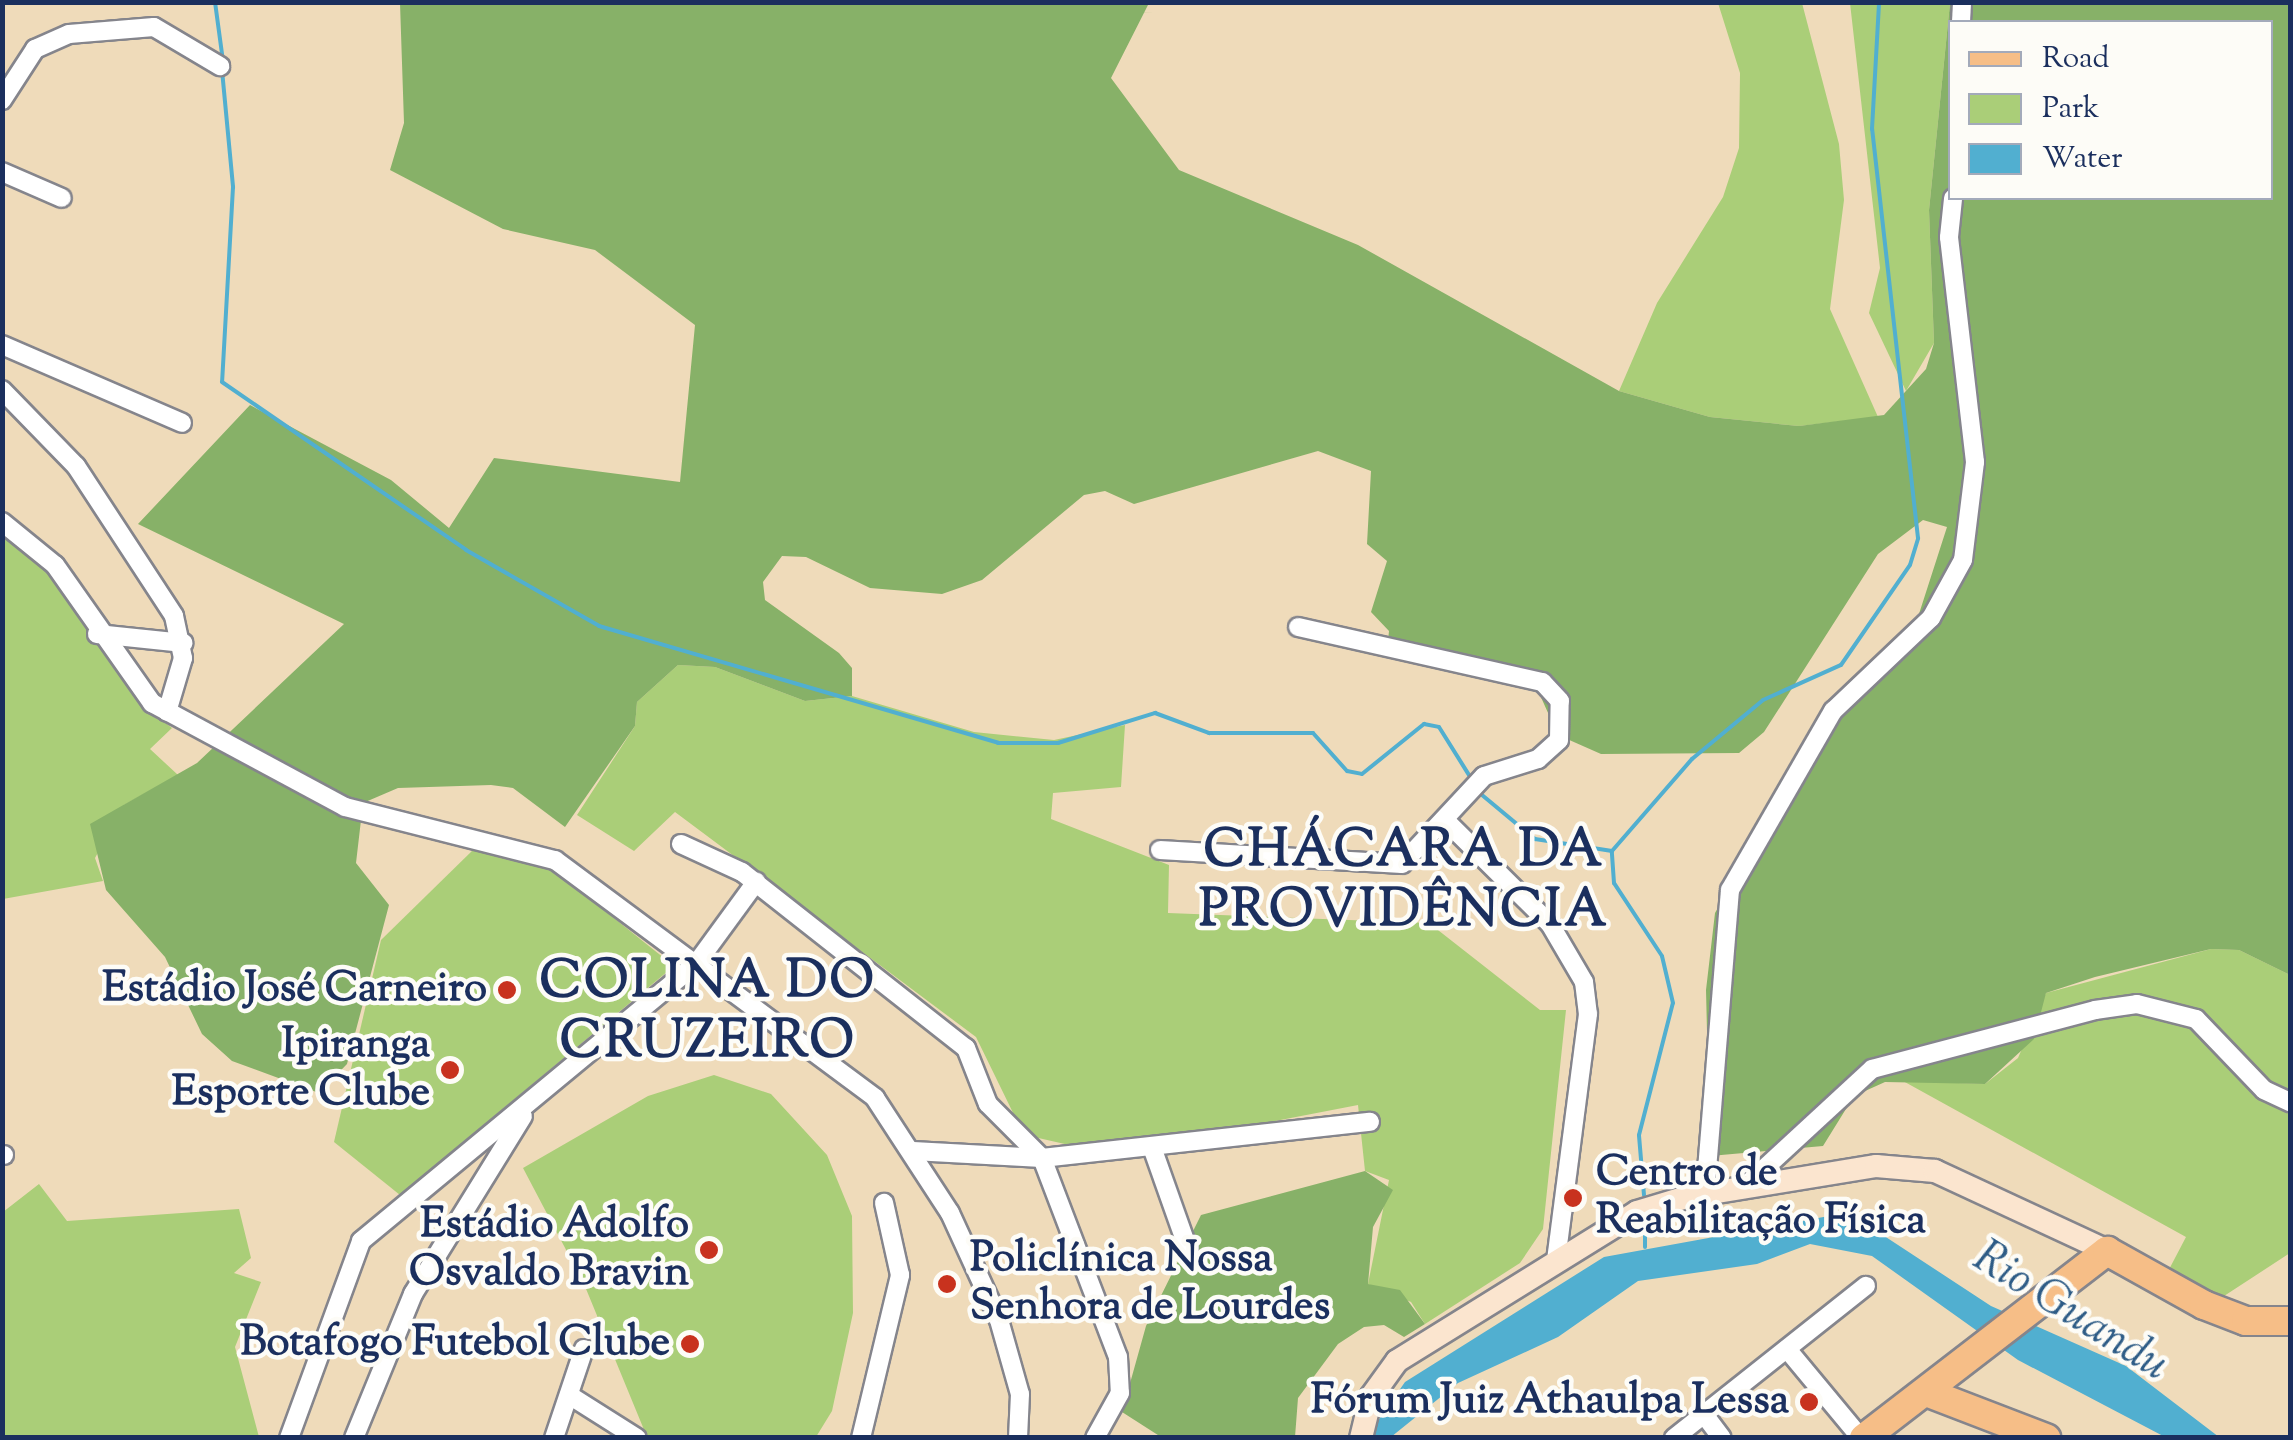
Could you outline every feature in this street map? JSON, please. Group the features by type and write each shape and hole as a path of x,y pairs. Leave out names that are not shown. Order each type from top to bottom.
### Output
{"main road":[{"path":"1862,1438 1989,1345 2107,1251 2204,1305 2246,1321 2290,1322"},
{"path":"1926,1392 2046,1438"}],"street":[{"path":"2,100 35,49 69,34 154,27 220,66"},
{"path":"2,172 62,198"},
{"path":"1704,1194 1730,890 1833,711 1931,618 1963,560 1973,408 1948,237 1952,200"},
{"path":"2,345 182,423"},
{"path":"2,390 76,466 162,592 184,643 168,712"},
{"path":"2,522 55,566 97,634 168,712 345,807 555,860 875,1098 913,1151 1000,1320 1020,1394 1018,1438"},
{"path":"1160,850 1388,866 1415,858 1484,776 1552,751 1564,725 1552,690 1298,626"},
{"path":"97,634 184,643"},
{"path":"1448,823 1550,924 1584,982 1588,1014 1556,1260"},
{"path":"681,844 756,882 961,1044 988,1104 1042,1158 1122,1373 1096,1438"},
{"path":"289,1438 361,1241 696,964 756,882"},
{"path":"1742,1190 1872,1069 2095,1010 2137,1004 2196,1019 2264,1090 2290,1102"},
{"path":"354,1438 412,1294 537,1097"},
{"path":"913,1151 1042,1158 1153,1150 1370,1122"},
{"path":"1153,1150 1188,1249"},
{"path":"1360,1438 1371,1396 1397,1362 1556,1260 1646,1208 1704,1194 1876,1166 1935,1171 2107,1251"},
{"path":"861,1438 900,1274 884,1204"},
{"path":"1674,1438 1866,1286"},
{"path":"554,1438 584,1349"},
{"path":"1788,1349 1862,1438"},
{"path":"569,1395 637,1438"},
{"path":"1704,1413 1722,1438"}],"green space":[{"path":"400,3 1149,3 1111,78 1179,170 1358,245 1619,391 1710,417 1799,426 1884,415 1926,369 1934,343 1929,210 1948,23 1948,200 2273,200 2273,20 1948,20 1950,3 2290,3 2290,975 2239,950 2211,949 2095,977 2046,993 2034,1039 1985,1084 1885,1082 1854,1096 1823,1146 1710,1156 1706,990 1715,913 1837,693 1918,617 1947,527 1923,520 1878,554 1764,732 1739,753 1601,754 1558,735 1535,684 1387,651 1389,631 1371,612 1387,561 1367,544 1371,471 1318,451 1134,504 1105,491 1084,495 982,580 942,594 870,588 806,557 782,556 763,582 765,600 839,653 852,668 852,696 805,701 715,667 678,665 637,702 635,726 565,827 513,788 491,785 398,788 363,803 356,863 389,905 347,1064 319,1093 232,1061 202,1034 165,957 106,890 90,824 197,763 344,624 138,524 250,405 391,480 449,528 494,458 680,482 695,325 595,250 503,229 390,170 404,123"},
{"path":"1718,3 1802,3 1839,144 1844,200 1830,309 1878,417 1799,426 1710,417 1619,391 1657,303 1723,197 1739,148 1740,73"},
{"path":"1850,3 1950,3 1929,210 1934,343 1906,391 1869,313 1880,268"},
{"path":"2,526 44,564 141,704 172,728 150,749 178,775 124,805 95,858 103,881 3,899"},
{"path":"678,665 715,667 805,701 852,696 974,732 1054,740 1125,725 1121,787 1053,793 1051,819 1169,865 1168,913 1429,923 1540,1010 1566,1010 1543,1229 1520,1263 1425,1324 1411,1302 1368,1284 1389,1180 1365,1171 1358,1105 1156,1144 1078,1147 1034,1137 1019,1125 976,1037 675,812 634,851 577,815 635,726 637,702"},
{"name":"Ipiranga Esporte Clube","path":"474,849 545,863 674,966 400,1195 334,1142 381,940"},
{"path":"2211,949 2239,950 2290,975 2290,1253 2221,1298 2164,1279 2186,1237 1903,1081 1985,1084 2018,1058 2046,993"},
{"name":"Estádio Adolfo Osvaldo Bravin","path":"714,1075 771,1094 827,1155 852,1216 853,1313 832,1411 816,1437 647,1437 584,1284 523,1168 648,1096"},
{"path":"1365,1171 1393,1190 1373,1227 1368,1284 1400,1290 1425,1324 1404,1337 1384,1325 1364,1327 1338,1344 1298,1398 1295,1437 1161,1437 1122,1412 1146,1326 1201,1215"},
{"path":"39,1184 67,1221 239,1209 251,1258 234,1273 261,1282 235,1347 259,1437 3,1437 3,1212"}],"water":[{"path":"1829,1216 1866,1224 1991,1306 2126,1366 2219,1437 2165,1437 2018,1360 1872,1256 1810,1244 1757,1264 1638,1281 1558,1337 1458,1383 1391,1437 1366,1438 1405,1382 1604,1257"}],"waterway":[{"path":"215,2 223,61"},
{"path":"1644,1195 1639,1135 1673,1003 1662,956 1614,883 1612,851 1692,759 1763,700 1841,665 1910,565 1918,538 1872,129 1879,2"},
{"path":"222,70 233,187 222,382 466,550 599,626 998,743 1058,743 1155,713 1209,733 1313,733 1347,771 1362,774 1424,724 1439,727 1469,775"},
{"path":"1482,795 1535,839 1612,851"},
{"path":"1645,1222 1645,1247"}],"place":[{"name":"Estádio José Carneiro","path":"507,990"},
{"name":"Ipiranga Esporte Clube","path":"450,1070"},
{"name":"Centro de Reabilitação Física","path":"1573,1198"},
{"name":"Estádio Adolfo Osvaldo Bravin","path":"709,1250"},
{"name":"Policlínica Nossa Senhora de Lourdes","path":"947,1284"},
{"name":"Botafogo Futebol Clube","path":"690,1344"},
{"name":"Fórum Juiz Athaulpa Lessa","path":"1809,1402"}],"district":[{"name":"CHÁCARA DA PROVIDÊNCIA","path":"1404,883"},
{"name":"COLINA DO CRUZEIRO","path":"708,1014"}],"water label":[{"name":"Rio Guandu","path":"2070,1313"}]}
